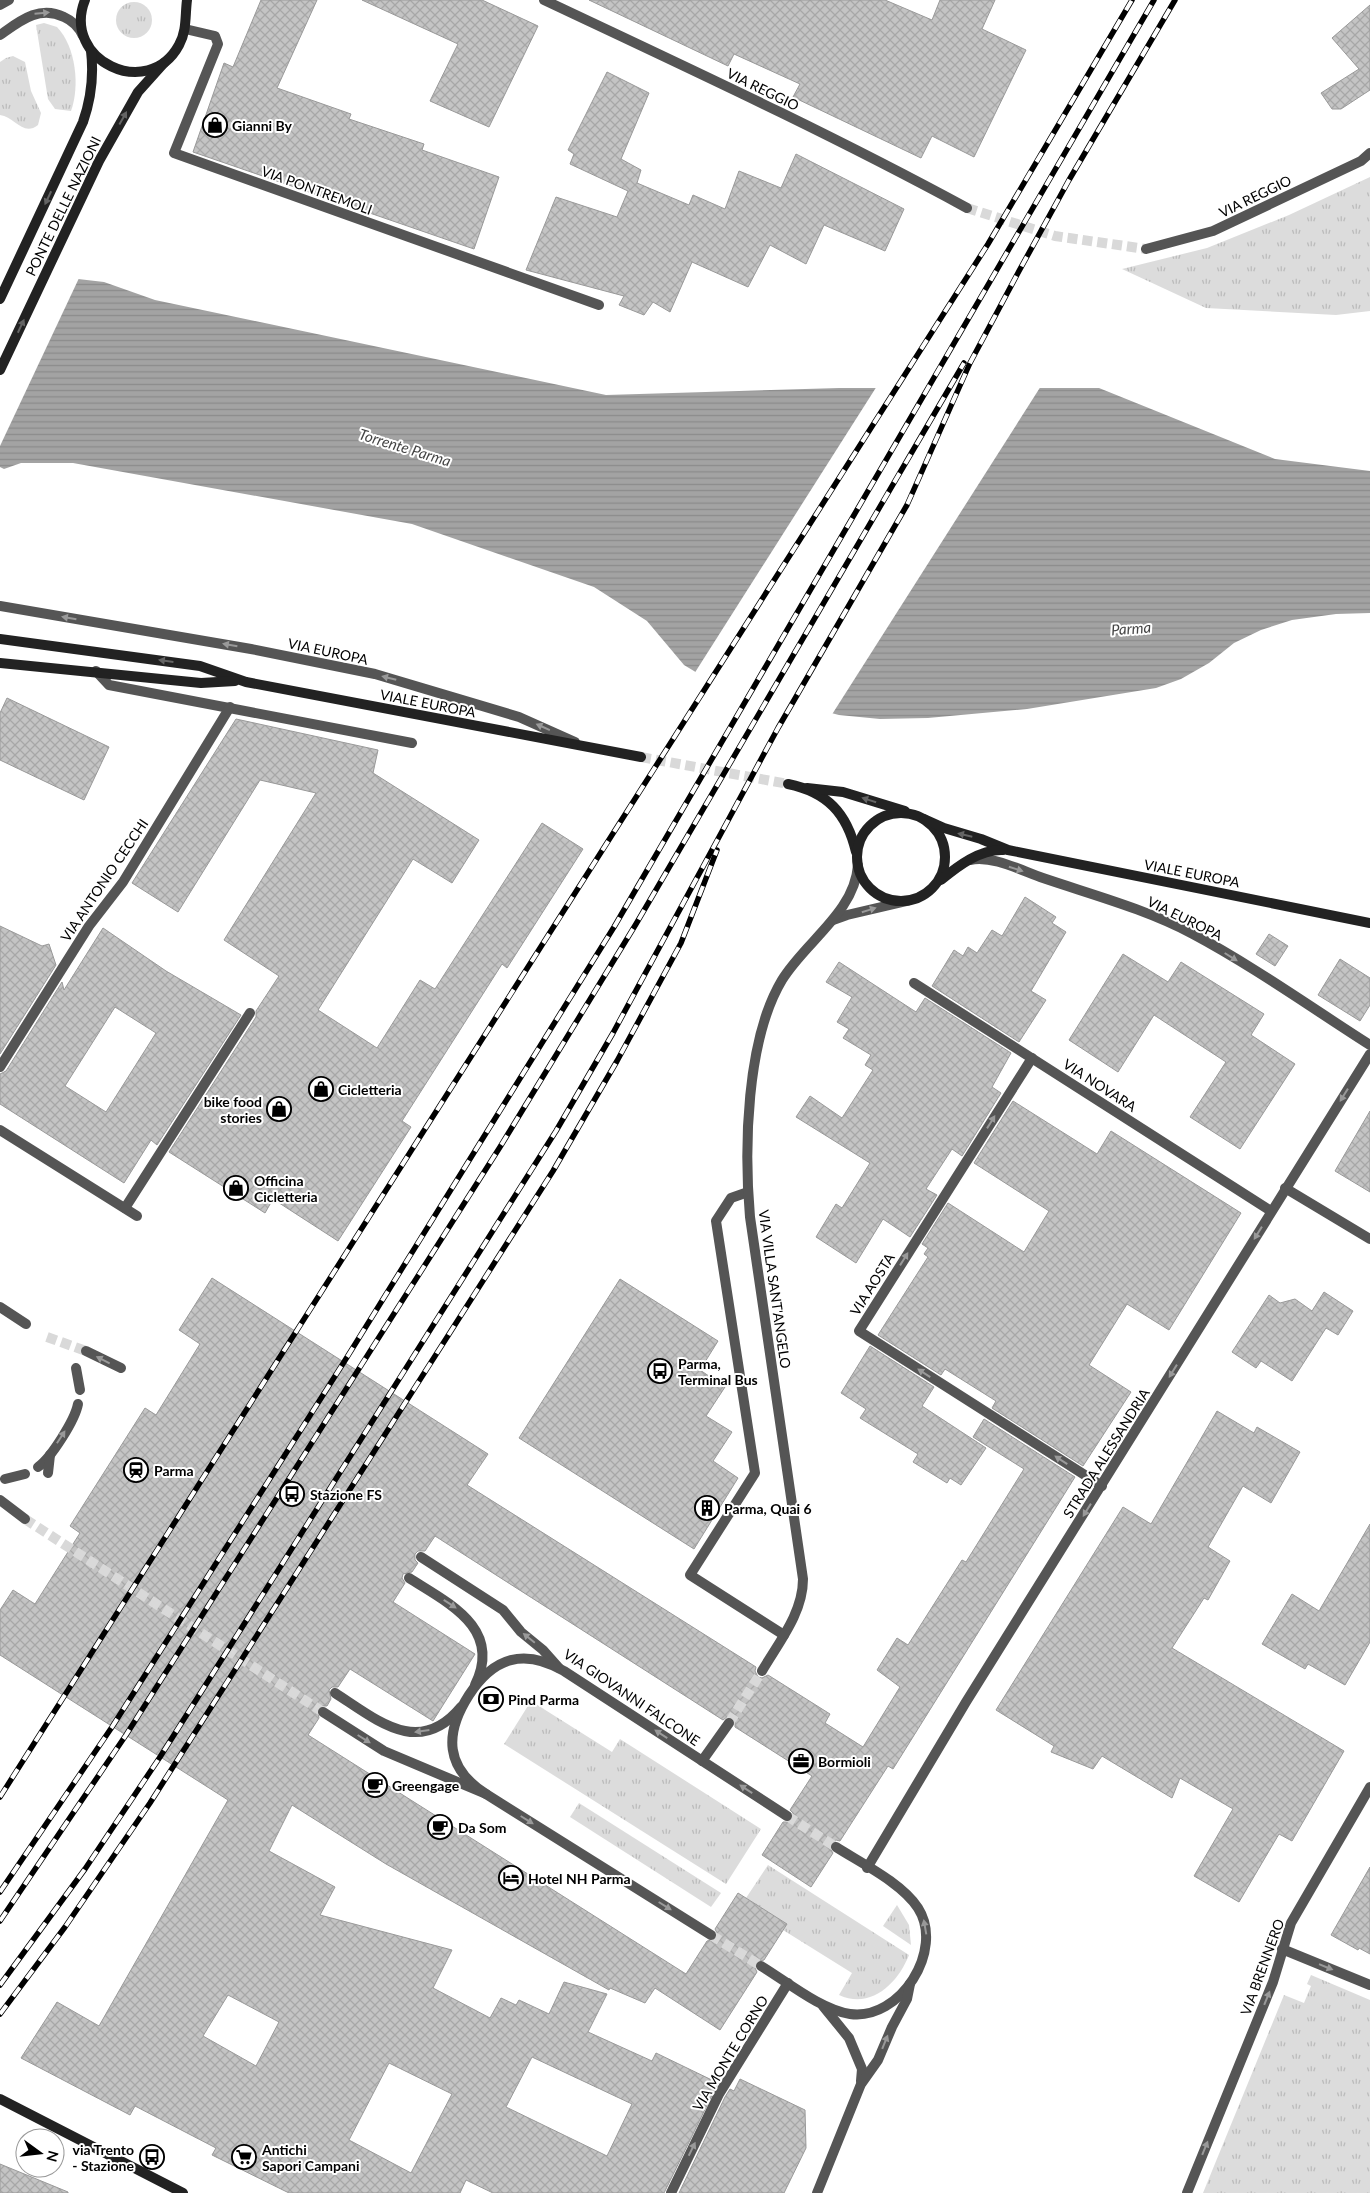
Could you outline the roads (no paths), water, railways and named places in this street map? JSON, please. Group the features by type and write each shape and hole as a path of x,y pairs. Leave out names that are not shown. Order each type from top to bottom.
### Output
{"main road":[{"path":"85,0 81,18 86,41 91,51 109,66 131,73 154,68 164,62"},
{"path":"182,0 185,13"},
{"path":"184,29 187,0"},
{"name":"PONTE DELLE NAZIONI","path":"0,370 99,161 138,92 179,45 184,29"},
{"name":"PONTE DELLE NAZIONI","path":"0,299 83,122 90,98 93,66 91,51"},
{"path":"0,639 200,666 246,682"},
{"path":"0,663 96,671 201,683 246,682"},
{"name":"VIALE EUROPA","path":"246,682 605,750"},
{"name":"VIA EUROPA","path":"605,750 641,757"},
{"path":"788,784 844,792 919,817 944,828 982,839 1008,850"},
{"path":"807,788 823,796 835,807 850,834 865,882 879,895 898,901 917,898 954,869 969,860 995,850 1008,850"},
{"path":"858,861 862,838 872,824 880,819 897,814 919,817 938,832 945,851 943,870 933,887"},
{"name":"VIALE EUROPA","path":"1008,850 1370,923"},
{"path":"0,2099 183,2193"}],"street":[{"path":"0,5 9,0"},
{"name":"VIA REGGIO","path":"544,0 767,106 898,171 967,208"},
{"path":"0,35 29,16 46,12 57,14 73,23 86,41"},
{"name":"VIA PONTREMOLI","path":"184,29 215,36 218,44 174,154 599,305"},
{"name":"VIA REGGIO","path":"1146,249 1214,232 1361,161 1370,153"},
{"name":"VIA EUROPA","path":"0,606 251,649 374,674 519,717 567,739 605,750"},
{"path":"96,671 109,685 412,743"},
{"name":"VIA ANTONIO CECCHI","path":"0,1067 89,926 123,882 230,707"},
{"name":"VIA EUROPA","path":"969,860 981,859 1001,864 1112,900 1186,930 1370,1045"},
{"name":"VIA VILLA SANT'ANGELO","path":"762,1671 784,1635 803,1594 803,1578 754,1247 748,1192 750,1108 759,1046 768,1012 781,981 798,956 832,921 852,888 858,861"},
{"name":"VIA VILLA SANT'ANGELO","path":"832,921 847,914 907,901"},
{"name":"VIA NOVARA","path":"914,983 1271,1211"},
{"path":"125,1208 250,1012"},
{"name":"STRADA ALESSANDRIA","path":"867,1868 971,1694 1370,1054"},
{"name":"VIA AOSTA","path":"1032,1058 859,1331 1102,1486"},
{"path":"0,1130 138,1216"},
{"path":"1285,1188 1370,1239"},
{"path":"748,1192 731,1198 716,1221 755,1473 690,1575 784,1635"},
{"path":"0,1307 26,1324"},
{"path":"86,1351 121,1368"},
{"path":"76,1368 80,1390"},
{"path":"38,1467 50,1454 82,1407"},
{"path":"48,1473 50,1454"},
{"path":"5,1479 25,1474"},
{"path":"0,1500 25,1519"},
{"name":"VIA GIOVANNI FALCONE","path":"421,1557 503,1610 521,1632 564,1672 787,1816"},
{"path":"334,1693 385,1725 408,1732 427,1731 444,1724 462,1706 474,1688 480,1676 482,1652 475,1628 459,1610 408,1578"},
{"path":"474,1688 495,1667 518,1658 543,1661 564,1672"},
{"path":"462,1706 452,1733 454,1758 467,1780 486,1794 711,1935"},
{"path":"323,1712 384,1751 486,1794"},
{"path":"702,1761 729,1723"},
{"name":"VIA BRENNERO","path":"1187,2193 1274,1982 1282,1949 1296,1914 1370,1787"},
{"path":"817,2193 861,2084 878,2060 892,2027 907,1999 926,1946 924,1921 919,1910 903,1891 836,1847"},
{"path":"1282,1949 1370,1985"},
{"path":"761,1966 814,1999 840,2012 865,2014 888,2006 898,1998 915,1974"},
{"name":"VIA MONTE CORNO","path":"671,2193 719,2094 788,1983"},
{"path":"814,1999 849,2038 862,2069 861,2084"}],"water":[{"name":"Torrente Parma","path":"0,270 104,282 155,300 606,395 839,388 1099,388 1275,459 1370,471 1370,613 1336,614 1292,620 1261,630 1234,643 1209,663 1181,679 1156,688 1027,709 928,718 880,719 839,715 714,683 684,665 647,621 594,587 412,524 73,463 21,463 4,469 0,467"}],"tunnel":[{"path":"967,208 1055,236 1146,249"},
{"path":"641,757 788,784"},
{"path":"47,1337 86,1351"},
{"path":"25,1519 323,1712"},
{"path":"729,1723 762,1671"},
{"path":"787,1816 836,1847"},
{"path":"711,1935 761,1966"}],"railway":[{"path":"0,1797 988,244 1132,0"},
{"path":"0,1892 112,1727 344,1362 614,927 1154,0"},
{"path":"0,1985 85,1869 160,1757 556,1131 613,1033 778,728 907,505 970,363 1069,180 1175,0"},
{"path":"0,1921 126,1735 500,1147 636,924 964,363"},
{"path":"0,2014 65,1927 150,1803 553,1171 617,1061 681,943 717,850"}],"place":[{"name":"Gianni By","path":"215,125"},
{"name":"Cicletteria","path":"321,1089"},
{"name":"bike food stories","path":"279,1109"},
{"name":"Officina Cicletteria","path":"236,1188"},
{"name":"Parma, Terminal Bus","path":"660,1371"},
{"name":"Parma","path":"136,1470"},
{"name":"Stazione FS","path":"292,1494"},
{"name":"Parma, Quai 6","path":"707,1508"},
{"name":"Pind Parma","path":"491,1699"},
{"name":"Bormioli","path":"801,1761"},
{"name":"Greengage","path":"375,1785"},
{"name":"Da Som","path":"440,1827"},
{"name":"Hotel NH Parma","path":"511,1878"},
{"name":"via Trento - Stazione","path":"152,2157"},
{"name":"Antichi Sapori Campani","path":"244,2157"}]}
